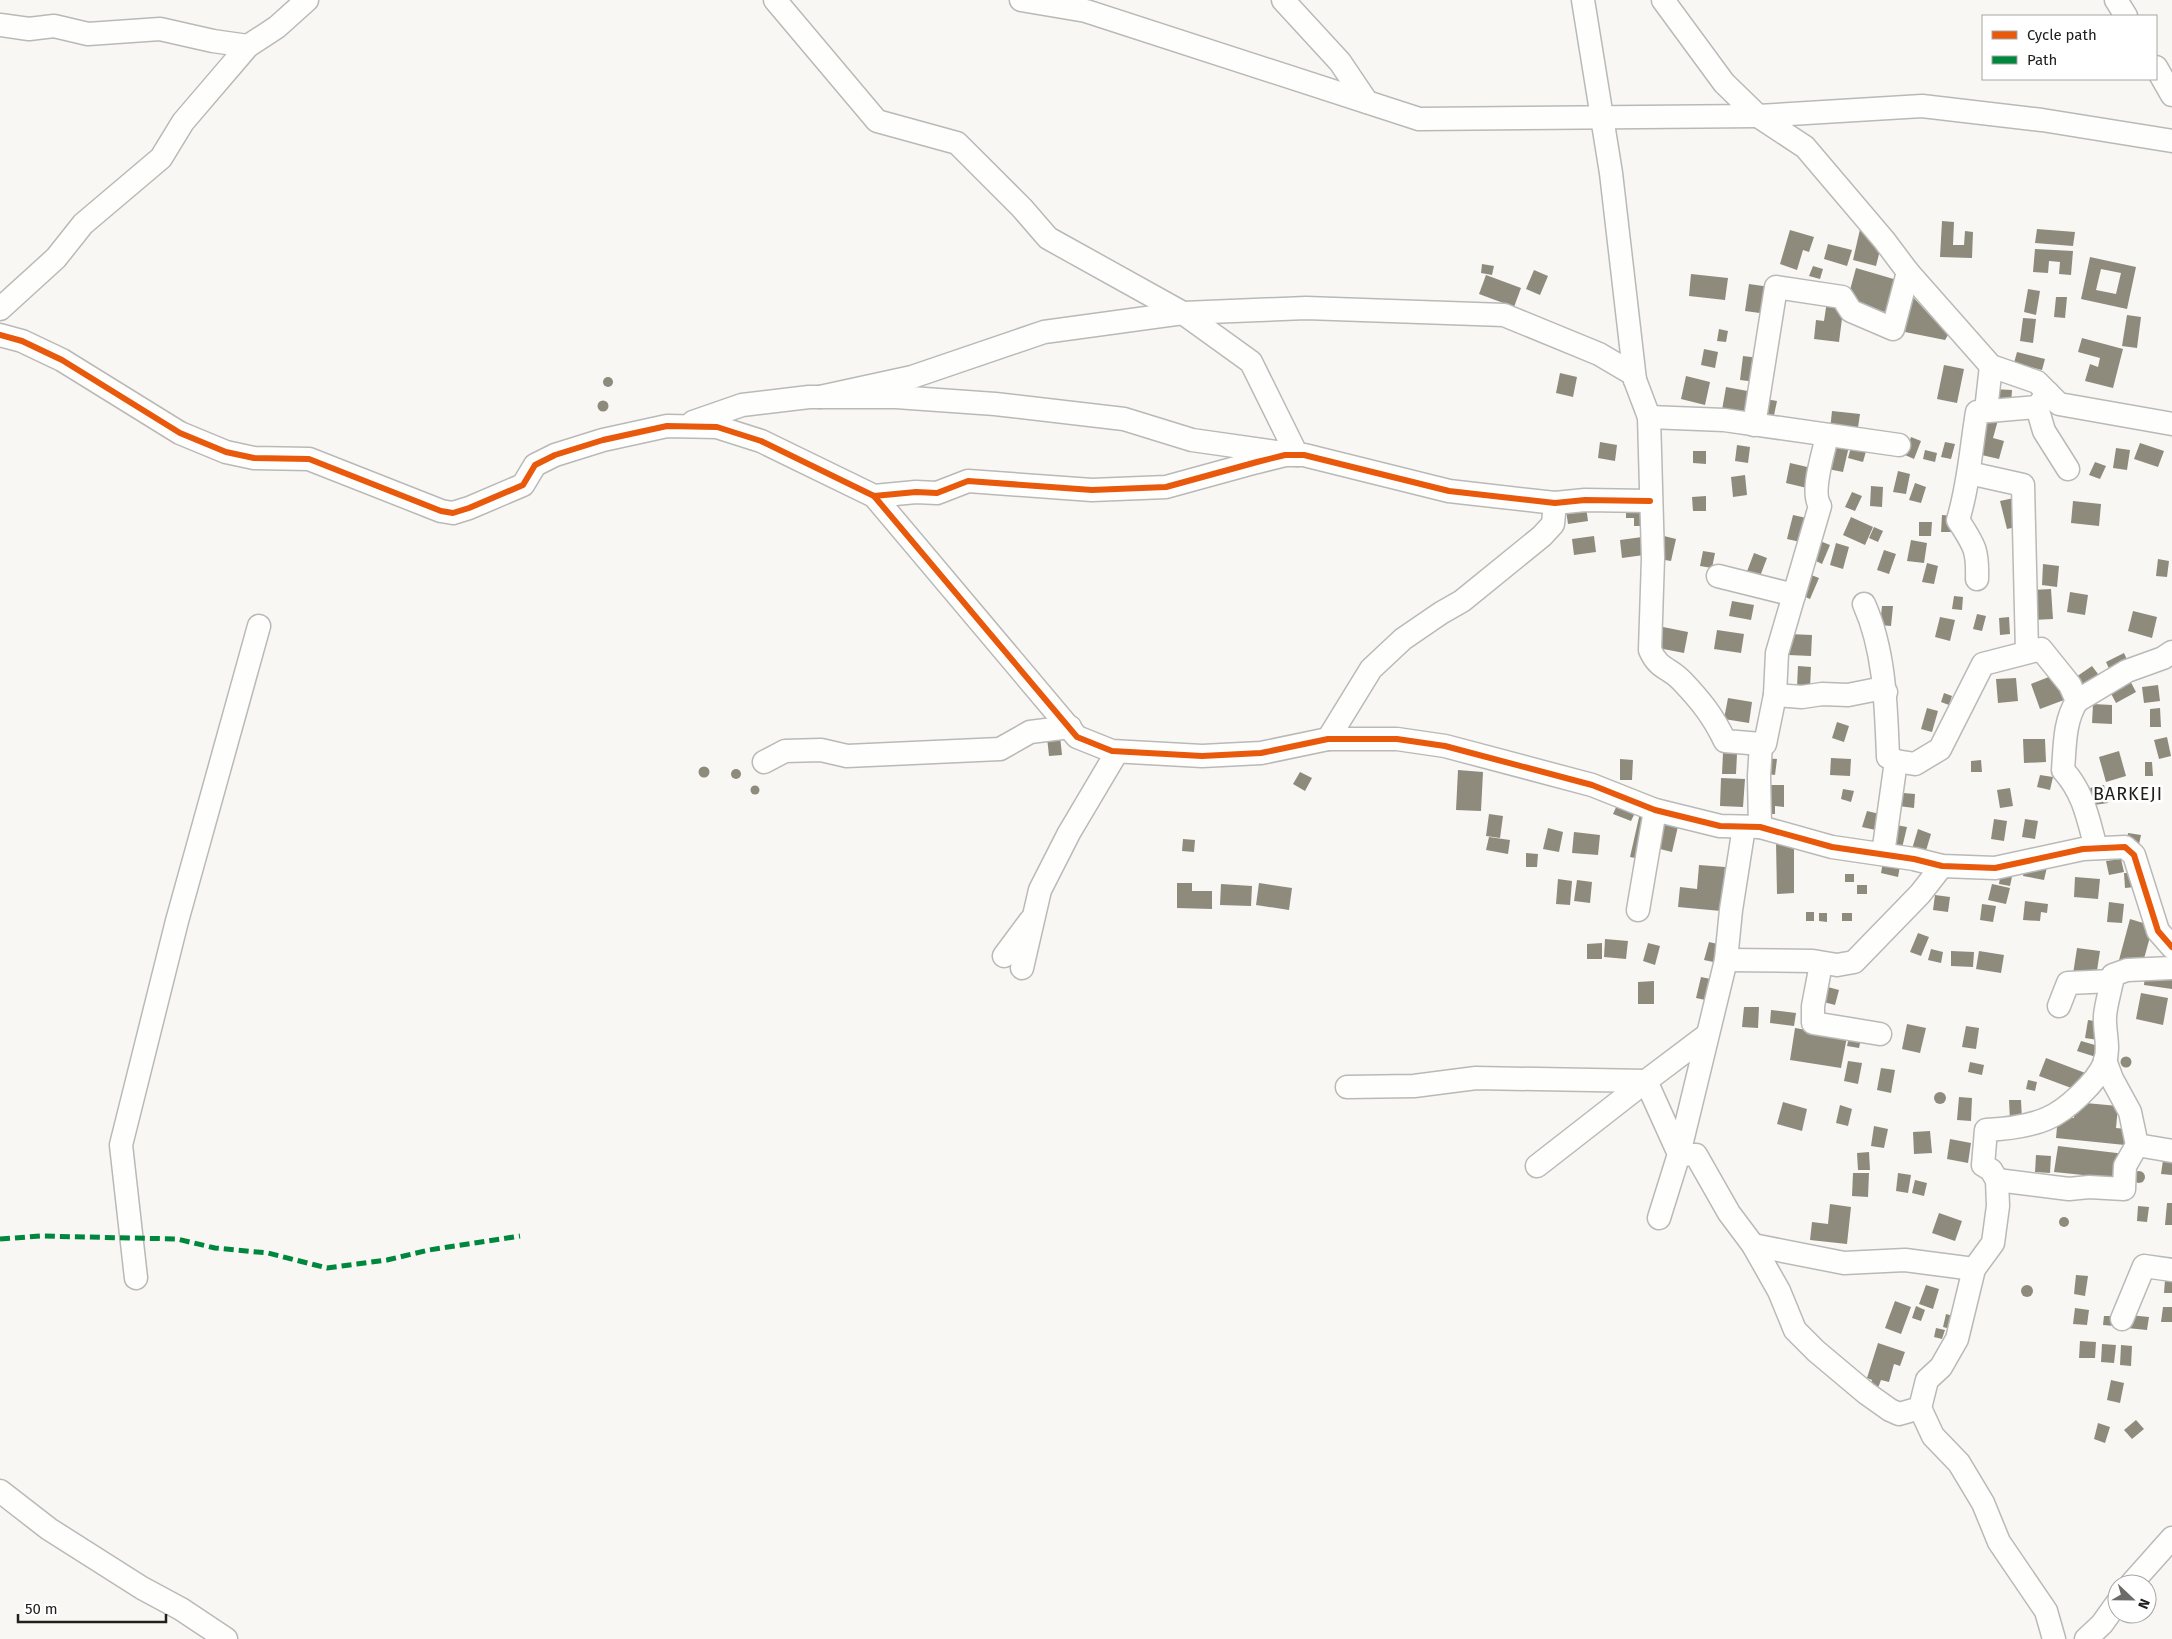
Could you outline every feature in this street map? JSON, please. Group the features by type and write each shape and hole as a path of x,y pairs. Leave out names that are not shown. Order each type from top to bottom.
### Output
{"street":[{"path":"0,310 56,258 83,224 161,158 184,122 248,46 277,27 306,0"},
{"path":"774,0 849,91 877,121 957,143 1022,208 1048,238 1183,313 1251,362 1297,455"},
{"path":"1020,0 1086,10 1419,120 1758,116 1922,106 2042,120 2172,140"},
{"path":"1283,0 1340,62 1367,102"},
{"path":"1583,0 1611,173 1635,380"},
{"path":"1663,0 1724,83 1758,116 1805,147 1884,240 1908,272 1991,366 2037,382 2043,400 2044,431 2068,469"},
{"path":"2116,0 2125,15"},
{"path":"0,24 29,29 54,26 88,34 160,29 213,41 248,46"},
{"path":"2157,70 2172,95"},
{"path":"1754,425 1776,287 1842,297 1851,311 1893,329 1908,272"},
{"path":"820,397 912,376 1044,332 1183,313 1306,308 1504,315 1599,354 1633,374 1649,417 1653,558 1650,650 1656,663 1681,679 1713,716 1725,741 1761,744 1765,744 1775,695 1777,653 1820,506 1817,501 1816,491 1827,435"},
{"path":"0,335 22,341 62,360 180,433 226,452 254,458 309,459 441,511 453,513 523,485 535,465 555,455 603,440 667,426 717,427 761,441 874,496 1077,737 1117,752 1202,756 1260,753 1328,739 1397,739 1445,746 1592,785 1656,810 1720,826 1752,827 1832,847 1883,854 1942,866 1995,868 2096,848 2125,847 2134,855 2158,931 2172,947"},
{"path":"1986,410 1991,366"},
{"path":"684,426 742,405 820,397 896,397 995,404 1124,419 1192,440 1297,455"},
{"path":"1977,579 1978,556 1958,520 1969,473 1970,452 1977,412 1986,410 2007,411 2043,400 2172,424"},
{"path":"1649,417 1724,420 1899,445"},
{"path":"874,496 916,492 937,493 968,481 1092,490 1166,487 1257,462 1285,456 1304,455 1449,491 1555,503 1585,500 1650,501"},
{"path":"1969,473 2022,486 2027,652"},
{"path":"1328,739 1371,668 1403,639 1462,601 1542,536 1553,524 1555,503"},
{"path":"1718,576 1794,595"},
{"path":"1864,604 1873,624 1886,692 1888,757 1896,761 1915,764 1940,749 1983,664 2041,649 2070,685 2077,701"},
{"path":"136,1278 121,1145 177,920 259,626"},
{"path":"2096,848 2084,800 2074,782 2063,770 2066,734 2071,710 2077,701 2127,671 2163,658 2172,652"},
{"path":"1775,695 1802,697 1822,694 1848,695 1873,690 1886,692"},
{"path":"764,762 785,751 821,750 847,756 1000,749 1030,732 1070,727"},
{"path":"1659,1218 1678,1154 1726,960 1731,910 1752,827 1761,744"},
{"path":"1022,968 1040,890 1069,833 1117,752"},
{"path":"1883,854 1896,761"},
{"path":"1638,910 1656,810"},
{"path":"1726,960 1813,962 1838,965 1854,962 1920,894 1942,866"},
{"path":"1004,956 1035,914"},
{"path":"1821,964 1813,1023 1880,1034"},
{"path":"2054,1639 2046,1611 1999,1542 1983,1502 1959,1463 1933,1436 1920,1408 1927,1380 1941,1367 1957,1339 1974,1270 1994,1243 1998,1206 1997,1180 1991,1170 1983,1165 1986,1130 2010,1128 2047,1119 2083,1093 2095,1079 2105,1060 2107,1038 2105,1017 2113,975 2127,970 2172,968"},
{"path":"2059,1006 2068,983 2112,980"},
{"path":"1537,1166 1707,1035"},
{"path":"1997,1180 2069,1189 2089,1187 2124,1189 2125,1166 2136,1145 2130,1112 2112,1079 2105,1060"},
{"path":"1347,1087 1414,1086 1476,1078 1646,1081"},
{"path":"1646,1081 1678,1154"},
{"path":"2136,1145 2172,1151"},
{"path":"1678,1154 1696,1155 1729,1213 1753,1245 1778,1291 1795,1330 1816,1351 1866,1393 1890,1410 1899,1414 1920,1408"},
{"path":"1753,1245 1844,1263 1905,1260 1974,1270"},
{"path":"2122,1319 2144,1266 2172,1270"},
{"path":"0,1490 49,1528 142,1588 189,1613 226,1639"},
{"path":"2140,1574 2172,1538"},
{"path":"2086,1639 2107,1617"}],"building":[{"path":"1942,221 1954,222 1953,245 1964,245 1965,231 1973,232 1972,258 1940,257"},
{"path":"1861,225 1881,246 1876,266 1853,260"},
{"path":"2037,229 2075,232 2073,246 2035,243"},
{"path":"1790,230 1814,237 1809,252 1803,250 1797,270 1780,264"},
{"path":"1828,244 1852,250 1847,266 1824,259"},
{"path":"2035,249 2073,251 2071,275 2059,274 2060,262 2049,261 2048,273 2033,272"},
{"path":"2090,257 2136,267 2127,309 2081,299","holes":["2101,269 2121,273 2116,294 2096,290"]},
{"path":"1482,264 1494,266 1492,275 1481,273"},
{"path":"1813,266 1823,269 1820,279 1809,276"},
{"path":"1856,268 1897,280 1888,313 1847,301"},
{"path":"1534,270 1548,276 1540,295 1526,289"},
{"path":"1691,274 1728,278 1725,300 1689,296"},
{"path":"1486,275 1521,288 1514,307 1479,294"},
{"path":"1749,284 1770,287 1767,314 1745,311"},
{"path":"2028,289 2040,291 2036,315 2024,312"},
{"path":"1912,296 1948,335 1945,340 1905,332"},
{"path":"2056,297 2067,297 2065,318 2054,317"},
{"path":"1827,301 1844,303 1839,342 1814,339 1816,320 1824,321"},
{"path":"2127,315 2141,317 2137,348 2122,346"},
{"path":"2023,318 2036,319 2033,343 2020,341"},
{"path":"1719,329 1728,331 1726,342 1717,341"},
{"path":"2082,338 2123,349 2113,388 2085,381 2090,364 2098,367 2100,358 2078,352"},
{"path":"1704,349 1718,352 1715,368 1701,365"},
{"path":"2017,352 2045,359 2042,370 2014,363"},
{"path":"1743,356 1759,358 1756,382 1740,380"},
{"path":"1944,365 1964,369 1957,403 1937,399"},
{"path":"1560,373 1577,377 1573,397 1556,393"},
{"path":"1686,376 1710,382 1705,405 1681,399"},
{"path":"608,377 613,382 608,387 603,382"},
{"path":"1726,387 1753,392 1749,414 1722,410"},
{"path":"1993,389 2012,390 2011,404 1992,403"},
{"path":"1766,399 1777,401 1773,420 1762,418"},
{"path":"601,401 605,401 608,406 607,410 601,411 598,408 598,404"},
{"path":"1832,411 1860,414 1857,434 1830,430"},
{"path":"1983,416 1998,420 1993,438 2004,441 1999,459 1973,453"},
{"path":"1911,437 1921,441 1914,459 1905,455"},
{"path":"1830,438 1850,442 1843,472 1823,468"},
{"path":"1853,440 1868,444 1863,462 1848,458"},
{"path":"1600,442 1617,445 1615,461 1598,458"},
{"path":"1945,442 1955,444 1951,459 1941,457"},
{"path":"2140,443 2164,451 2158,467 2134,459"},
{"path":"1737,445 1750,447 1748,463 1735,461"},
{"path":"2116,448 2130,450 2127,470 2113,468"},
{"path":"1925,450 1937,453 1935,462 1923,459"},
{"path":"1693,451 1706,451 1706,464 1693,463"},
{"path":"2095,462 2106,466 2100,479 2089,475"},
{"path":"1790,463 1816,469 1811,489 1786,483"},
{"path":"1898,471 1910,474 1906,494 1893,492"},
{"path":"1745,475 1747,495 1733,497 1731,477"},
{"path":"1915,483 1926,487 1921,503 1909,500"},
{"path":"1871,486 1883,487 1882,507 1870,506"},
{"path":"1852,492 1862,496 1855,511 1845,507"},
{"path":"1706,496 1706,511 1693,511 1692,497"},
{"path":"2014,498 2021,526 2007,529 2000,501"},
{"path":"2073,501 2101,504 2099,526 2071,523"},
{"path":"1586,507 1588,521 1568,524 1566,510"},
{"path":"1626,507 1646,507 1647,526 1634,526 1634,518 1626,518"},
{"path":"1793,515 1811,519 1805,543 1787,539"},
{"path":"1942,515 1954,516 1953,532 1941,532"},
{"path":"1851,517 1873,527 1865,545 1843,535"},
{"path":"1919,522 1932,522 1931,536 1919,536"},
{"path":"1874,527 1883,531 1878,542 1869,538"},
{"path":"1594,536 1596,552 1574,555 1572,539"},
{"path":"1664,536 1676,539 1671,561 1659,559"},
{"path":"1642,537 1644,555 1622,558 1620,540"},
{"path":"1911,540 1927,543 1924,563 1907,561"},
{"path":"1820,541 1830,545 1822,564 1812,559"},
{"path":"1836,543 1849,547 1843,569 1830,565"},
{"path":"1884,550 1896,554 1889,574 1877,570"},
{"path":"1703,551 1715,553 1712,568 1700,566"},
{"path":"1754,553 1767,558 1759,579 1746,574"},
{"path":"2158,559 2169,561 2167,577 2156,576"},
{"path":"1927,563 1938,566 1934,584 1922,582"},
{"path":"2043,564 2059,566 2057,587 2042,585"},
{"path":"1806,573 1819,578 1810,599 1798,594"},
{"path":"2051,589 2053,619 2032,620 2030,590"},
{"path":"2070,592 2088,595 2085,615 2067,612"},
{"path":"1954,596 1963,597 1962,610 1952,609"},
{"path":"1732,601 1754,605 1751,620 1729,616"},
{"path":"1882,606 1893,606 1891,626 1880,625"},
{"path":"2133,611 2157,617 2152,638 2128,631"},
{"path":"1977,614 1986,616 1982,631 1973,629"},
{"path":"1940,617 1955,620 1950,641 1935,637"},
{"path":"2009,617 2010,634 2000,635 1999,618"},
{"path":"1663,627 1688,632 1684,653 1658,648"},
{"path":"1717,630 1744,634 1741,653 1714,649"},
{"path":"1789,634 1812,635 1811,656 1788,655"},
{"path":"2124,653 2129,664 2111,673 2106,662"},
{"path":"1798,666 1811,667 1810,688 1797,687"},
{"path":"2092,666 2101,678 2086,689 2076,677"},
{"path":"2054,675 2064,700 2040,709 2031,684"},
{"path":"2127,675 2136,692 2116,703 2107,686"},
{"path":"2016,678 2018,701 1998,703 1996,679"},
{"path":"2158,685 2160,701 2144,703 2142,687"},
{"path":"1944,693 1952,696 1949,705 1941,702"},
{"path":"1728,698 1752,702 1749,723 1724,719"},
{"path":"2093,704 2112,705 2112,724 2092,723"},
{"path":"1927,708 1938,711 1932,732 1921,729"},
{"path":"2160,708 2161,727 2150,727 2150,709"},
{"path":"1837,722 1849,726 1844,742 1832,738"},
{"path":"1060,736 1062,755 1049,756 1047,737"},
{"path":"2167,737 2171,756 2159,759 2154,740"},
{"path":"2023,739 2045,739 2046,762 2024,763"},
{"path":"2119,751 2126,776 2106,782 2099,757"},
{"path":"1723,753 1737,754 1736,774 1722,774"},
{"path":"1763,758 1777,759 1775,775 1761,773"},
{"path":"1831,758 1851,759 1850,776 1830,775"},
{"path":"1620,759 1633,760 1632,780 1620,780"},
{"path":"1981,760 1982,772 1971,772 1971,761"},
{"path":"2145,762 2152,762 2153,776 2145,776"},
{"path":"702,767 706,767 709,772 708,776 702,777 699,774 699,770"},
{"path":"734,769 738,769 741,774 740,778 734,779 731,776 731,772"},
{"path":"1458,770 1483,772 1481,811 1456,810"},
{"path":"1300,772 1312,778 1305,791 1293,784"},
{"path":"2040,775 2053,777 2050,790 2037,787"},
{"path":"1721,778 1745,779 1743,807 1720,806"},
{"path":"755,785 760,790 755,795 750,790"},
{"path":"1763,785 1784,785 1784,807 1775,806 1775,814 1765,814"},
{"path":"2104,785 2108,803 2094,805 2090,788"},
{"path":"2010,788 2013,806 2000,808 1997,790"},
{"path":"1843,789 1854,791 1851,802 1841,799"},
{"path":"1892,792 1915,794 1914,808 1891,805"},
{"path":"1618,803 1636,811 1631,821 1613,814"},
{"path":"1867,811 1884,815 1880,831 1862,827"},
{"path":"1640,813 1649,815 1640,859 1630,857"},
{"path":"1489,814 1503,816 1500,838 1486,836"},
{"path":"1658,818 1679,822 1672,852 1652,847"},
{"path":"1994,819 2007,821 2004,841 1991,839"},
{"path":"2025,819 2038,821 2035,839 2022,837"},
{"path":"1896,825 1907,827 1902,848 1892,846"},
{"path":"1548,828 1563,832 1559,852 1543,849"},
{"path":"1918,829 1931,834 1925,854 1912,849"},
{"path":"1574,832 1600,835 1598,855 1572,853"},
{"path":"2128,833 2141,835 2138,849 2126,847"},
{"path":"1489,837 1510,840 1508,854 1486,850"},
{"path":"1183,839 1195,840 1194,852 1182,851"},
{"path":"1776,842 1794,842 1794,893 1777,894"},
{"path":"1526,853 1538,854 1537,867 1526,867"},
{"path":"2121,859 2124,872 2109,875 2106,861"},
{"path":"1883,862 1900,866 1898,877 1881,873"},
{"path":"2026,862 2047,867 2044,880 2023,876"},
{"path":"1699,865 1725,867 1721,911 1678,907 1680,887 1697,889"},
{"path":"2001,870 2013,872 2010,886 1999,884"},
{"path":"2124,873 2134,873 2135,887 2125,888"},
{"path":"1845,874 1854,874 1854,882 1845,882"},
{"path":"2075,877 2100,879 2098,899 2074,897"},
{"path":"1558,879 1572,881 1570,905 1556,904"},
{"path":"1577,880 1592,882 1590,903 1574,901"},
{"path":"1177,883 1192,883 1192,891 1212,891 1212,909 1177,908"},
{"path":"1259,883 1292,888 1289,910 1256,905"},
{"path":"1221,884 1252,886 1251,906 1220,905"},
{"path":"1992,884 2010,888 2006,904 1988,900"},
{"path":"1857,885 1867,885 1867,894 1857,894"},
{"path":"1935,895 1950,897 1948,912 1933,910"},
{"path":"2025,901 2048,904 2047,913 2041,912 2040,921 2023,920"},
{"path":"2109,902 2124,904 2122,923 2107,922"},
{"path":"1982,904 1996,906 1993,922 1980,920"},
{"path":"1806,912 1814,912 1814,921 1806,921"},
{"path":"1819,913 1827,913 1827,922 1819,921"},
{"path":"1842,913 1852,913 1852,921 1842,921"},
{"path":"2130,919 2153,926 2142,966 2119,960"},
{"path":"1918,933 1929,937 1921,956 1910,952"},
{"path":"1605,939 1628,941 1626,959 1604,957"},
{"path":"1709,942 1722,945 1718,963 1704,960"},
{"path":"1602,943 1602,959 1587,959 1587,944"},
{"path":"1648,943 1660,946 1655,965 1643,961"},
{"path":"2077,948 2100,951 2096,977 2073,974"},
{"path":"1931,949 1943,952 1941,963 1928,960"},
{"path":"1951,951 1974,952 1973,967 1951,966"},
{"path":"1979,951 2004,955 2001,973 1976,969"},
{"path":"2145,973 2172,977 2172,989 2144,985"},
{"path":"1701,977 1715,980 1710,1001 1696,998"},
{"path":"1654,981 1654,1004 1638,1004 1638,982"},
{"path":"1824,986 1839,990 1835,1005 1820,1001"},
{"path":"2141,993 2168,998 2163,1025 2136,1019"},
{"path":"1744,1007 1759,1007 1758,1028 1742,1027"},
{"path":"1771,1010 1796,1013 1794,1026 1770,1023"},
{"path":"2088,1020 2100,1022 2098,1040 2085,1038"},
{"path":"1907,1024 1926,1028 1920,1053 1902,1049"},
{"path":"1966,1026 1979,1028 1976,1049 1962,1047"},
{"path":"1795,1028 1847,1037 1841,1068 1790,1060"},
{"path":"1849,1037 1861,1039 1859,1048 1847,1046"},
{"path":"2081,1041 2102,1047 2099,1058 2077,1051"},
{"path":"2124,1057 2128,1057 2131,1062 2130,1066 2124,1067 2121,1064 2121,1060"},
{"path":"2046,1058 2088,1074 2082,1092 2039,1076"},
{"path":"1848,1061 1862,1063 1858,1084 1844,1081"},
{"path":"1970,1062 1984,1065 1982,1075 1968,1072"},
{"path":"1881,1068 1895,1070 1891,1093 1877,1090"},
{"path":"2028,1080 2037,1082 2035,1091 2026,1089"},
{"path":"1938,1092 1942,1092 1946,1098 1942,1104 1938,1104 1934,1100 1934,1096"},
{"path":"1959,1097 1972,1098 1971,1121 1957,1120"},
{"path":"2009,1100 2021,1100 2022,1120 2010,1121"},
{"path":"1783,1102 1807,1109 1802,1131 1777,1124"},
{"path":"2075,1102 2118,1106 2116,1128 2126,1129 2125,1145 2056,1138 2058,1116 2074,1118"},
{"path":"1840,1105 1852,1109 1848,1126 1836,1123"},
{"path":"1874,1126 1888,1129 1884,1148 1871,1146"},
{"path":"1930,1131 1932,1153 1914,1154 1913,1132"},
{"path":"1950,1139 1971,1143 1968,1163 1947,1159"},
{"path":"2058,1146 2125,1154 2122,1179 2054,1172"},
{"path":"1869,1152 1870,1170 1858,1170 1857,1153"},
{"path":"2036,1155 2051,1156 2050,1173 2035,1172"},
{"path":"2163,1160 2172,1161 2172,1175 2161,1174"},
{"path":"2137,1171 2141,1171 2145,1177 2141,1183 2137,1183 2133,1179 2133,1175"},
{"path":"1853,1173 1869,1173 1868,1197 1852,1196"},
{"path":"1898,1173 1911,1175 1908,1193 1896,1191"},
{"path":"1915,1180 1927,1183 1924,1196 1912,1193"},
{"path":"2167,1203 2172,1203 2172,1225 2165,1225"},
{"path":"1830,1204 1851,1207 1847,1244 1810,1240 1812,1222 1828,1224"},
{"path":"2138,1206 2149,1207 2147,1222 2137,1221"},
{"path":"1939,1213 1962,1221 1955,1241 1932,1233"},
{"path":"2062,1217 2066,1217 2069,1222 2068,1226 2062,1227 2059,1224 2059,1220"},
{"path":"2076,1275 2088,1276 2085,1296 2074,1294"},
{"path":"2165,1280 2172,1281 2172,1293 2164,1293"},
{"path":"1926,1285 1939,1289 1933,1309 1919,1304"},
{"path":"2025,1285 2029,1285 2033,1291 2029,1297 2025,1297 2021,1293 2021,1289"},
{"path":"1895,1301 1911,1307 1901,1334 1885,1328"},
{"path":"1916,1306 1925,1310 1921,1321 1912,1318"},
{"path":"2163,1307 2172,1307 2172,1322 2161,1322"},
{"path":"2075,1308 2089,1310 2087,1325 2073,1324"},
{"path":"1946,1314 1957,1317 1954,1330 1943,1327"},
{"path":"2129,1315 2149,1317 2147,1330 2127,1328"},
{"path":"2104,1316 2115,1316 2115,1326 2103,1325"},
{"path":"1936,1328 1945,1330 1942,1339 1934,1337"},
{"path":"2080,1341 2096,1342 2095,1358 2079,1358"},
{"path":"1878,1343 1905,1352 1900,1366 1894,1364 1889,1382 1881,1380 1878,1388 1870,1386 1872,1380 1867,1378"},
{"path":"2102,1344 2116,1345 2114,1363 2101,1362"},
{"path":"2121,1345 2132,1346 2131,1366 2120,1365"},
{"path":"2111,1380 2124,1383 2120,1403 2107,1400"},
{"path":"2136,1420 2144,1429 2132,1439 2124,1430"},
{"path":"2098,1423 2110,1427 2105,1443 2094,1439"}],"marked path":[{"path":"0,1239 41,1236 177,1239 215,1248 268,1253 327,1268 387,1260 429,1250 520,1236"}],"cycle path":[{"path":"0,335 22,341 62,360 180,433 226,452 254,458 309,459 441,511 453,513 523,485 535,465 555,455 603,440 667,426 717,427 761,441 874,496 916,492 937,493 968,481 1092,490 1166,487 1285,455 1304,455 1449,491 1555,503 1585,500 1650,501"},
{"path":"874,496 1077,737 1112,751 1202,756 1261,753 1328,739 1397,739 1445,746 1592,785 1655,810 1720,826 1760,827 1832,847 1914,859 1942,866 1995,868 2083,849 2125,847 2134,855 2158,931 2172,947"}],"district":[{"name":"BARKEJI","path":"2128,794"}]}
